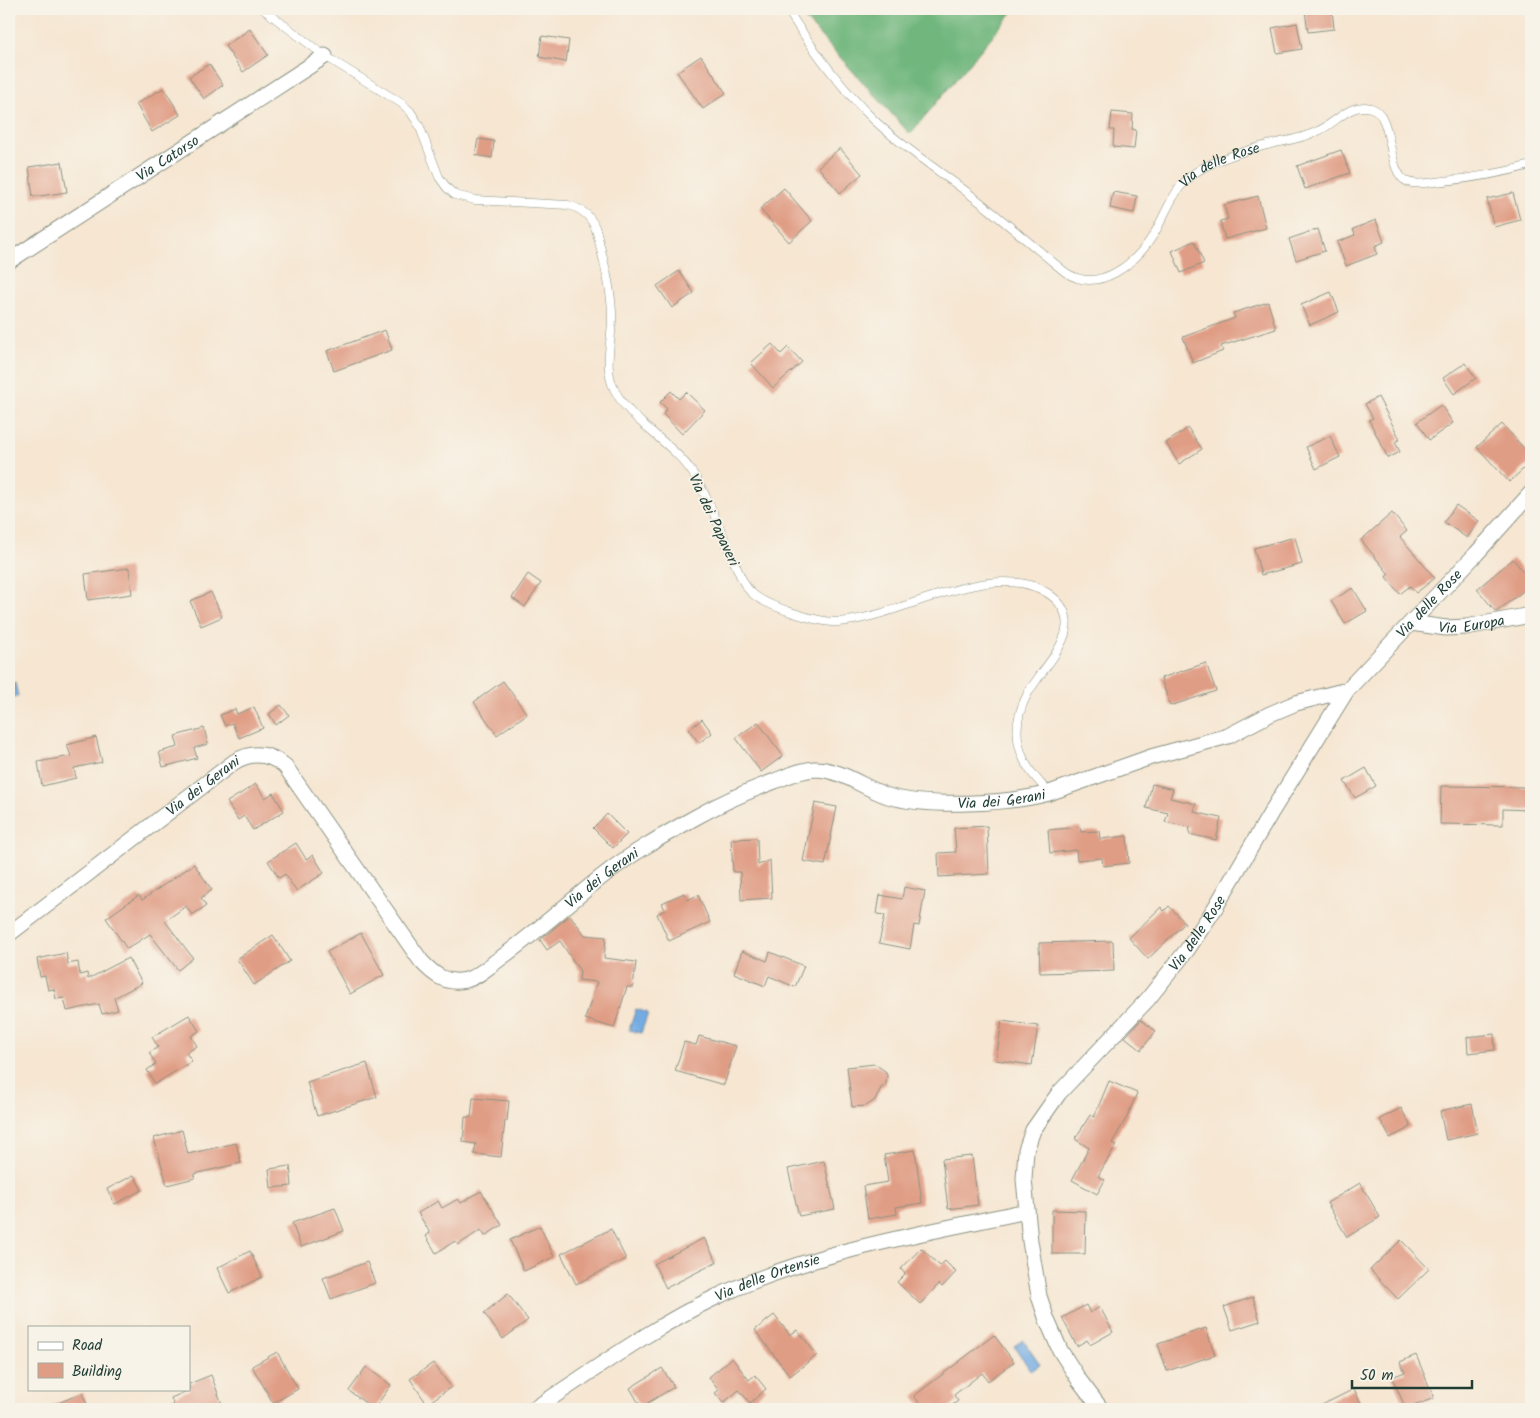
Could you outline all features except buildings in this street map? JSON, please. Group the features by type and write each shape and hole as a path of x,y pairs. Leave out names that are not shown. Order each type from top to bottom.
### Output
{"street":[{"name":"Via Catorso","path":"9,261 325,56"},
{"name":"Via delle Rose","path":"1101,1409 1066,1360 1046,1320 1036,1284 1027,1211 1024,1166 1026,1150 1033,1130 1065,1086 1148,1000 1187,950 1216,908 1272,811 1347,690 1531,493"},
{"name":"Via Europa","path":"1411,623 1446,628 1466,627 1531,615"},
{"name":"Via dei Gerani","path":"9,934 234,762 252,755 271,757 285,766 367,882 411,949 434,974 454,982 470,979 481,972 538,930 604,875 640,850 723,803 753,789 796,773 809,770 828,771 850,778 886,795 914,801 978,802 1035,796 1049,793 1151,757 1221,738 1296,703 1347,690"},
{"name":"Via delle Ortensie","path":"534,1409 665,1324 733,1290 850,1250 1027,1211"}],"lane":[{"name":"Via dei Papaveri","path":"263,9 325,56 401,103 410,111 421,130 439,177 447,188 455,194 475,200 568,205 577,207 588,215 596,226 598,233 611,303 612,321 609,357 612,382 625,405 666,442 690,468 706,496 725,543 746,586 756,597 792,612 835,622 890,610 985,583 1011,582 1027,585 1042,591 1054,599 1065,614 1068,624 1066,633 1062,643 1026,696 1020,711 1018,727 1019,747 1023,759 1031,772 1049,793"},
{"name":"Via delle Rose","path":"787,9 819,55 859,104 886,130 986,207 1065,272 1072,277 1088,281 1102,279 1132,260 1152,237 1177,192 1186,180 1201,169 1239,152 1301,138 1317,132 1353,109 1370,107 1378,112 1384,123 1400,175 1407,182 1419,183 1497,174 1531,165"}],"green space":[{"path":"799,9 1015,9 910,134 806,20"}],"water":[{"path":"15,683 18,696 9,698 9,684"},
{"path":"636,1009 648,1013 641,1033 629,1030"},
{"path":"1023,1340 1040,1365 1031,1371 1014,1346"}]}
